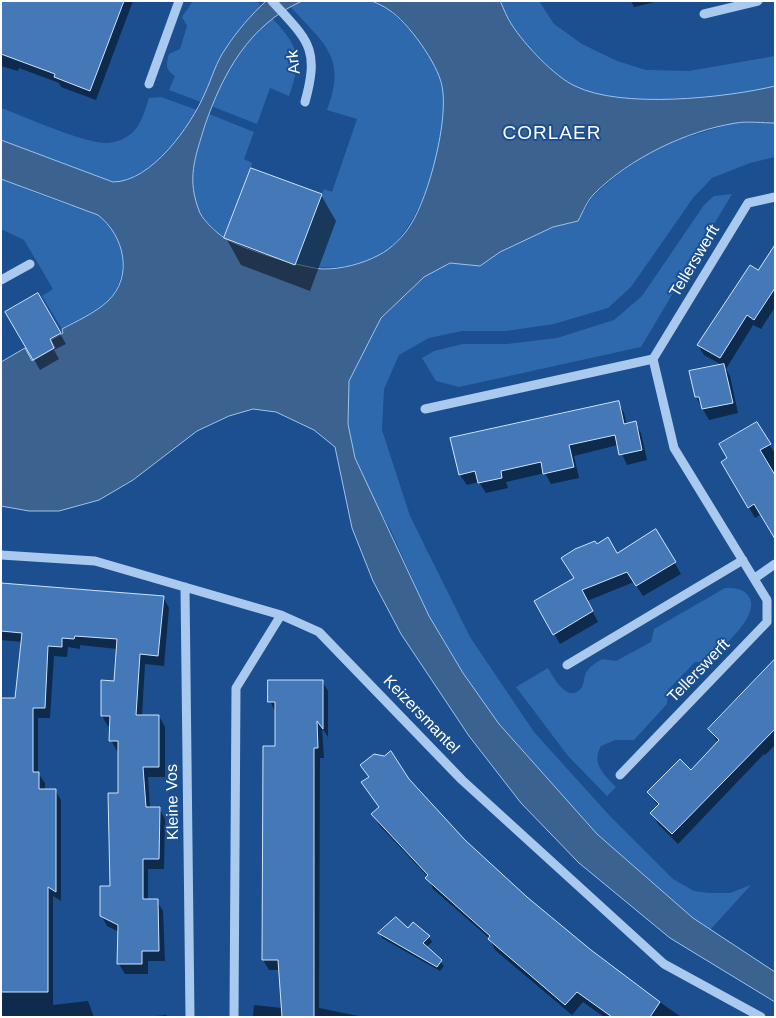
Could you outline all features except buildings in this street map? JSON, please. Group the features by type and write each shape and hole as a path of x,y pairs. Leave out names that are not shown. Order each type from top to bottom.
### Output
{"street":[{"path":"149,84 179,1"},
{"name":"Ark","path":"272,1 306,40 310,50 313,66 306,102"},
{"path":"704,14 758,1"},
{"name":"Tellerswerft","path":"620,775 767,622 767,600 674,448 653,358 748,203 775,197"},
{"path":"1,280 30,264"},
{"path":"425,409 653,358"},
{"name":"Keizersmantel","path":"1,555 96,561 281,615 319,632 462,780 664,964 761,1017"},
{"path":"566,665 743,560"},
{"path":"755,578 775,564"},
{"name":"Kleine Vos","path":"185,587 190,1017"},
{"path":"234,1017 236,688 281,615"}],"shaded area":[{"path":"193,1 257,1 261,6 201,102 169,90 175,76 169,71 167,66 169,54 180,49 187,26 182,17"},
{"path":"266,1 302,1 283,11 267,23 240,52 230,69 220,87 201,137 195,158 193,190 200,213 210,226 223,237 257,252 315,268 338,268 359,263 384,252 397,242 408,229 418,211 431,177 436,157 443,118 443,100 442,86 435,67 421,44 405,24 387,9 372,1 500,1 517,33 540,59 567,82 595,93 645,99 674,99 729,94 775,86 775,123 736,123 698,132 679,139 642,158 608,181 587,203 578,221 553,227 500,252 480,266 450,263 424,277 381,318 349,381 348,424 355,458 429,616 463,673 499,724 597,834 693,918 775,972 775,1002 670,938 579,863 521,803 469,736 401,634 373,581 352,528 335,447 314,430 276,412 253,409 229,416 197,431 133,480 99,500 59,511 29,511 1,506 1,362 25,348 32,361 55,348 51,340 63,333 62,329 92,313 108,301 116,291 121,280 123,268 119,244 114,233 98,215 1,179 1,140 113,182 127,180 141,173 155,163 180,136 199,106 217,64 230,42"},
{"path":"302,1 368,1 384,7 395,15 417,38 434,64 443,88 442,130 437,155 430,180 409,225 395,243 380,255 349,266 328,268 295,265 324,189 332,192 357,119 327,110 333,92 335,77 333,64 329,52 322,41 290,6"},
{"path":"500,1 539,1 554,24 582,44 617,61 646,70 689,71 775,56 775,86 729,94 674,99 645,99 595,93 567,82 540,59 517,33"},
{"path":"272,18 288,37 296,53 296,71 289,96 270,88 257,124 211,106 243,47 261,26"},
{"path":"161,97 197,110 182,133 150,167 138,175 125,180 113,182 1,140 1,108 85,139 108,143 115,142 128,136 139,125 149,98"},
{"path":"209,114 254,132 244,159 252,163 251,168 224,238 202,216 192,191 194,165"},
{"path":"737,122 775,123 775,157 750,163 712,178 693,198 631,287 608,308 554,324 506,331 462,331 429,338 399,355 384,389 382,430 410,516 470,637 534,732 609,815 673,879 694,891 709,893 730,893 751,885 710,930 693,918 597,834 499,724 463,673 429,616 391,531 365,483 355,458 348,424 349,381 381,318 424,277 450,263 480,266 500,252 553,227 578,221 593,196 617,175 644,156 677,140"},
{"path":"1,179 94,213 108,222 120,242 123,266 121,278 116,289 110,299 100,308 62,329 42,296 53,289 24,240 1,229"},
{"path":"732,194 641,347 459,387 436,381 422,358 434,351 463,344 507,344 557,338 614,320 642,296 704,205 714,196"},
{"path":"725,588 742,590 749,597 751,605 744,622 729,641 707,662 695,662 668,690 667,704 634,740 615,740 601,746 598,752 598,763 603,773 616,787 607,796 568,756 516,687 548,668 562,688 567,692 577,692 582,687 586,672 590,667 602,659 616,661 651,642 654,629"}],"district":[{"name":"CORLAER","path":"552,134"}]}
